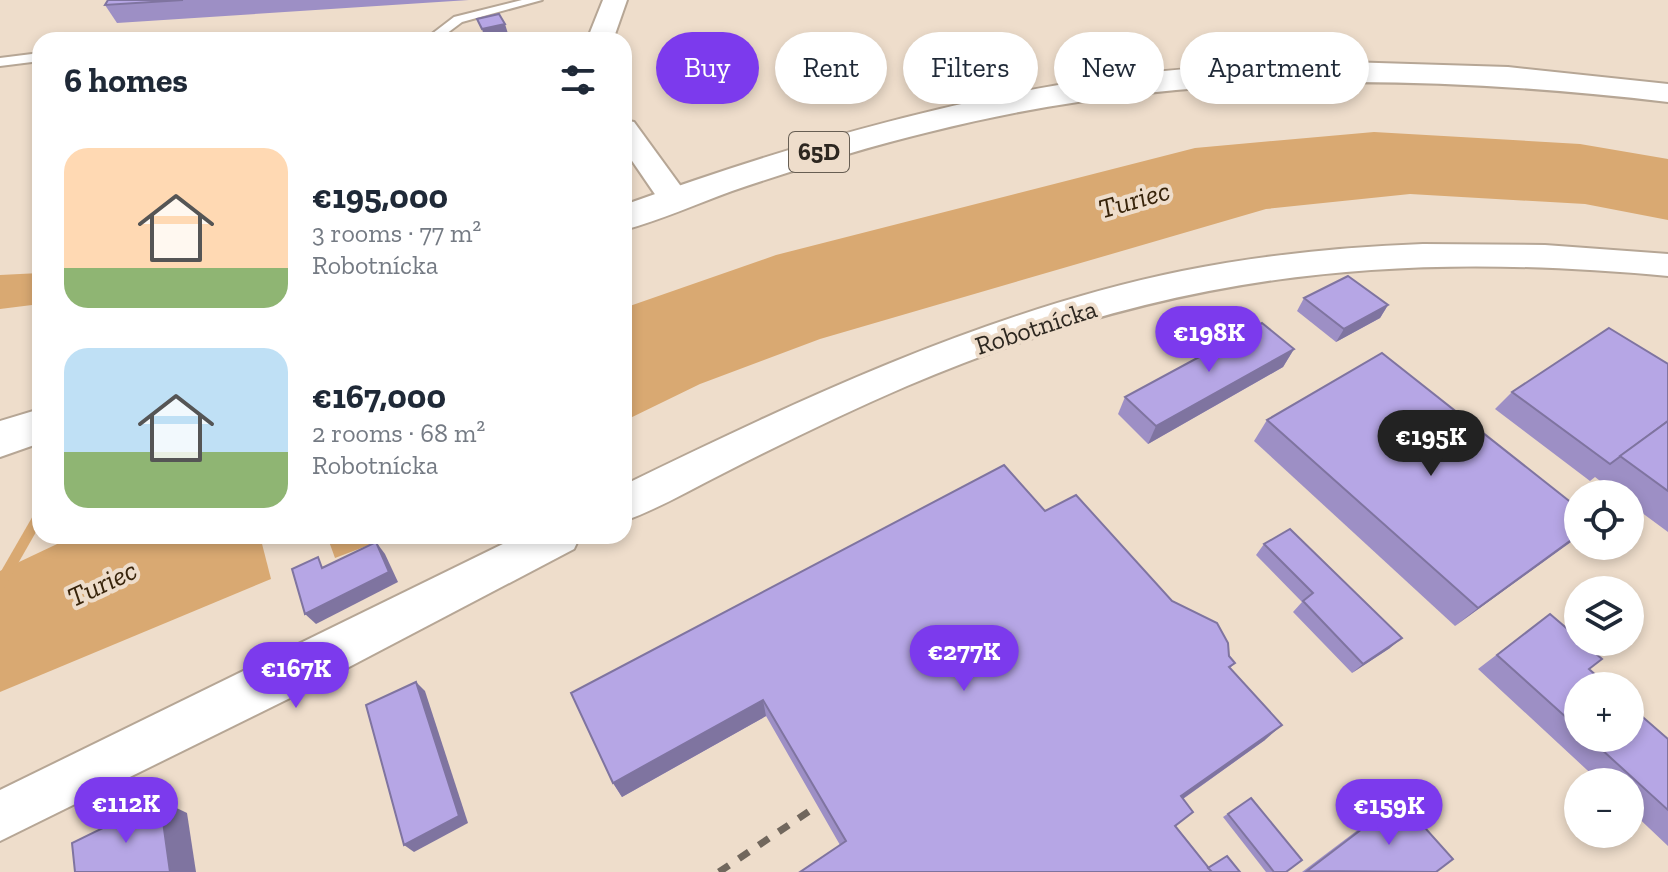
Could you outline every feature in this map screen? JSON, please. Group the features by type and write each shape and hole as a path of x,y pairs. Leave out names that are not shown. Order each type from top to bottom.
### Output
{"main road":[{"name":"65D","path":"632,215 674,199 920,124 1025,100 1142,83 1266,74 1402,72 1531,79 1668,93"},
{"path":"0,439 32,429"}],"street":[{"path":"603,32 615,0"},
{"path":"632,139 674,199"},
{"name":"Robotnícka","path":"632,500 877,383 1035,324 1178,283 1288,265 1415,253 1524,254 1668,265"},
{"path":"0,816 261,689 543,544"}],"lane":[{"path":"441,32 458,19 536,0"},
{"path":"0,62 32,58"}],"water":[{"name":"Turiec","path":"1374,132 1580,144 1668,159 1668,220 1585,204 1410,194 1266,209 820,339 700,384 632,417 632,305 776,255 1195,148"},
{"path":"32,273 32,305 0,309 0,275"},
{"name":"Turiec","path":"57,544 262,544 271,579 0,692 0,571"},
{"path":"330,544 372,544 335,558"}],"building":[{"path":"108,0 183,0 105,5"},
{"path":"499,14 505,24 482,29 477,19"},
{"path":"1348,276 1388,305 1344,329 1304,298"},
{"path":"1262,323 1294,349 1156,426 1125,397"},
{"path":"1609,328 1668,364 1668,421 1610,464 1512,392"},
{"path":"1382,353 1564,497 1564,545 1478,608 1267,420"},
{"path":"1668,421 1668,491 1620,456"},
{"path":"1004,465 1045,511 1076,495 1172,601 1217,623 1228,643 1229,656 1235,663 1229,667 1282,725 1181,796 1193,812 1175,826 1212,872 800,872 846,841 763,700 613,783 571,693"},
{"path":"1290,529 1402,638 1363,664 1303,601 1313,593 1264,544"},
{"path":"377,544 389,572 305,614 292,569 318,557 322,568"},
{"path":"1550,614 1564,626 1564,656 1598,656 1602,659 1589,669 1592,672 1564,672 1564,715 1497,655"},
{"path":"416,682 459,816 404,845 366,705"},
{"path":"1644,718 1668,739 1668,810 1644,788 1644,768 1622,768 1604,752 1644,752"},
{"path":"1251,798 1302,860 1286,872 1274,872 1228,814"},
{"path":"160,800 170,872 75,872 72,843"},
{"path":"1400,800 1453,859 1436,872 1307,871"},
{"path":"1227,856 1240,872 1212,872 1208,868"}],"waterway":[{"path":"0,584 32,528"}],"railway":[{"path":"719,872 811,810"}]}
